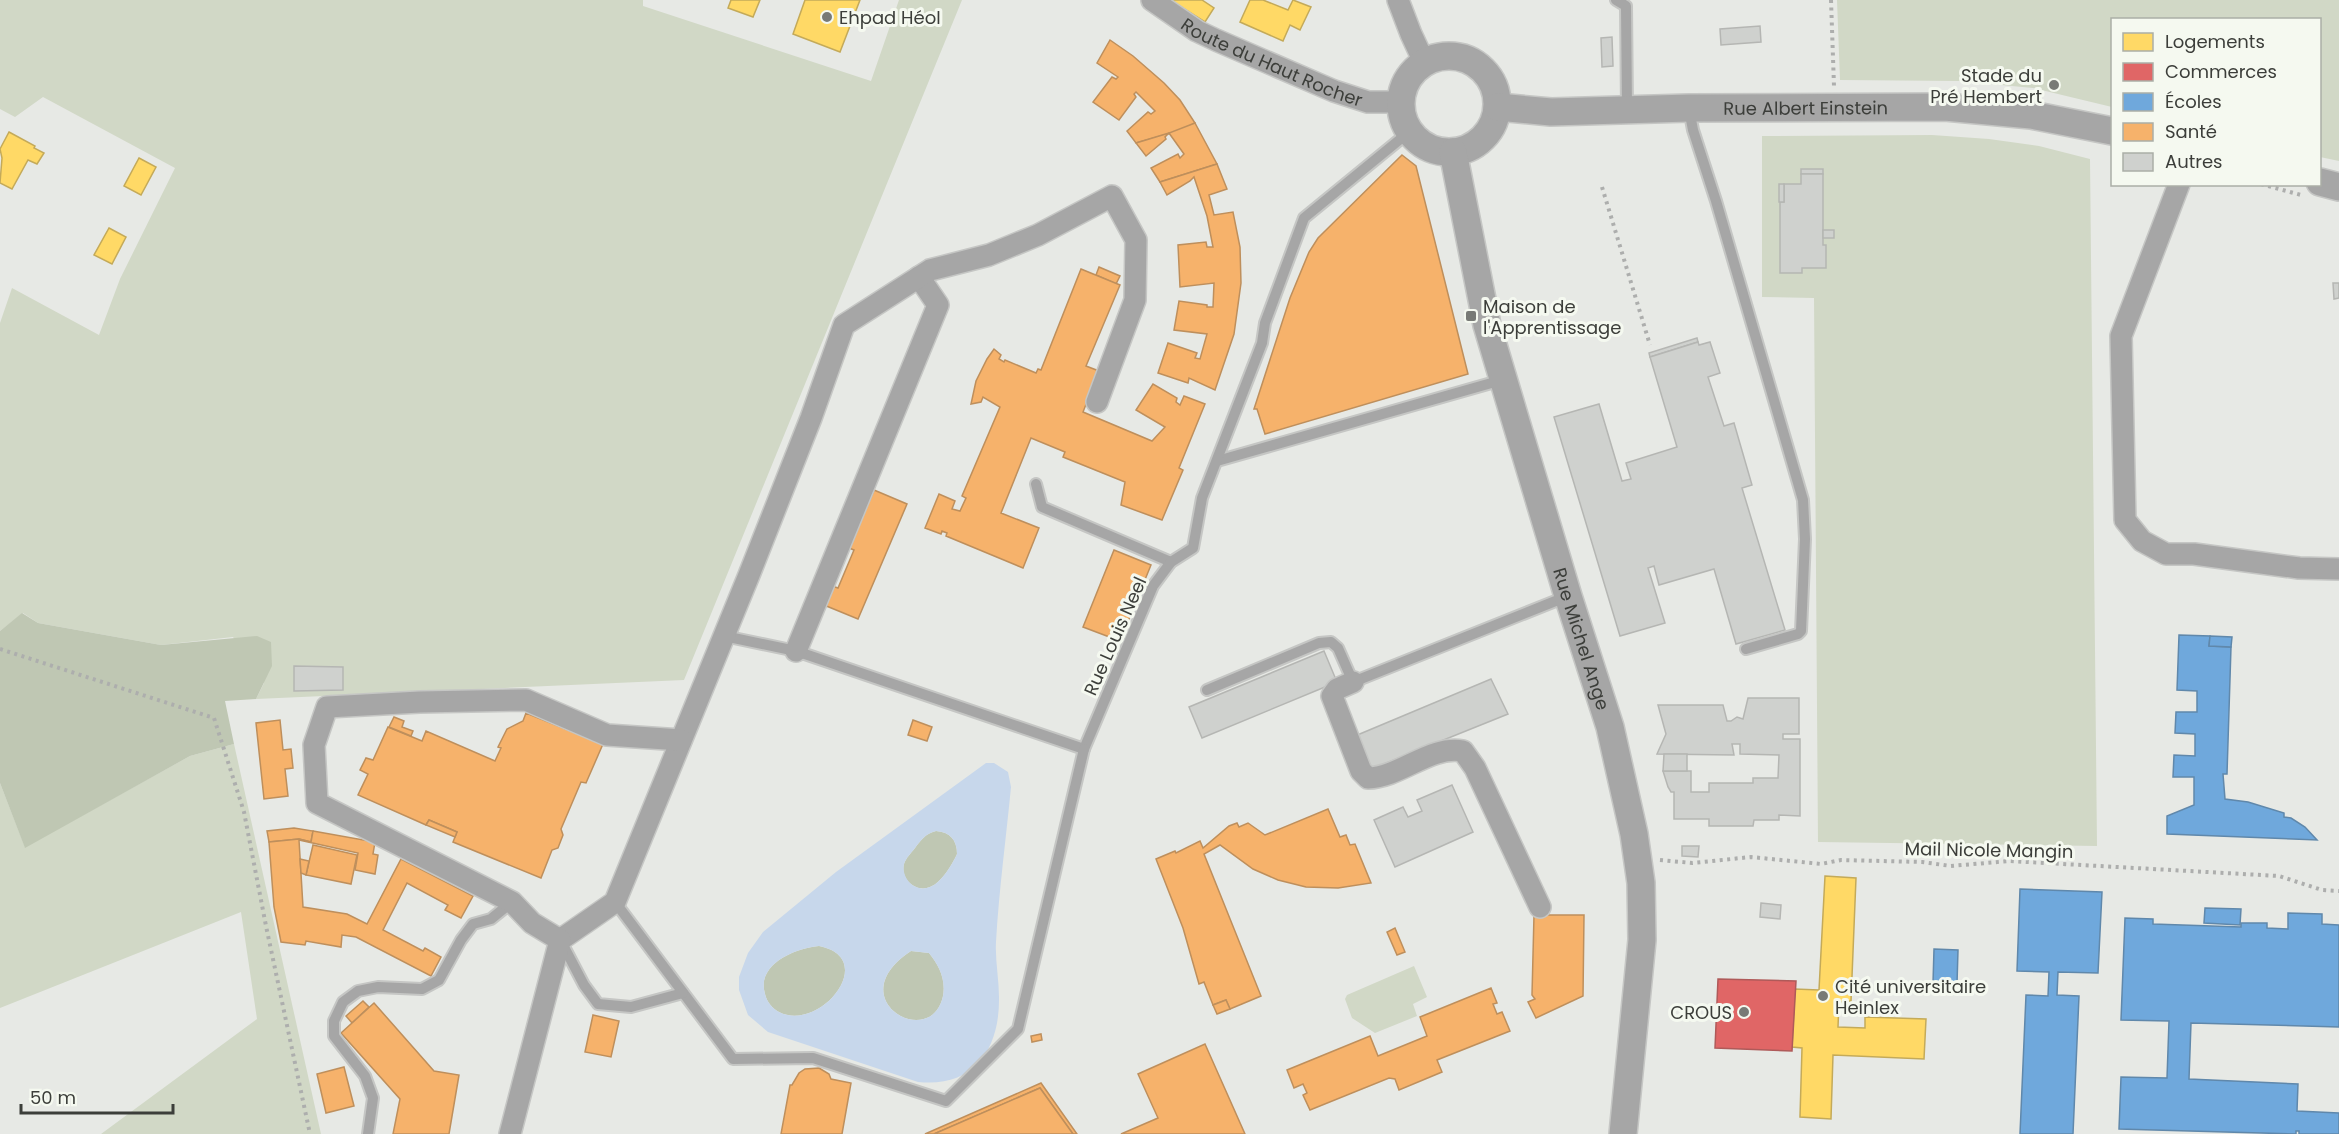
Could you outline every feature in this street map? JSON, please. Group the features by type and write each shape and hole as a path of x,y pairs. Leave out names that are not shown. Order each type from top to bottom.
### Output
{"street":[{"name":"Route du Haut Rocher","path":"1152,0 1197,31 1334,91 1368,102 1400,102"},
{"path":"1398,0 1410,34 1424,62"},
{"path":"1439,56 1466,59 1477,65 1493,84 1498,107 1496,119 1489,132 1477,144 1465,150 1453,152 1430,149 1409,132 1401,112 1400,102 1409,76 1424,62 1439,56"},
{"name":"Rue Albert Einstein","path":"1498,107 1542,112 1689,108 1945,107 2021,114 2111,131"},
{"name":"Rue Michel Ange","path":"1453,152 1487,325 1568,596 1610,727 1634,834 1641,883 1642,940 1623,1134"},
{"path":"2321,182 2339,187"},
{"path":"2178,186 2121,336 2125,520 2142,541 2166,554 2193,554 2299,568 2339,568"},
{"path":"510,1134 560,940 615,902 807,428 844,325 930,270 989,255 1038,235 1112,196 1136,240 1135,300 1097,402"},
{"path":"796,651 938,304 919,277"},
{"path":"1353,682 1337,689 1332,696 1361,771 1368,778 1373,778 1444,753 1458,750 1466,754 1475,768 1540,907"},
{"path":"560,940 532,923 512,902 317,803 314,745 327,707 526,700 608,735 681,740"}],"lane":[{"path":"1616,0 1626,6 1627,110"},
{"path":"1689,108 1693,130 1716,201 1803,500 1805,539 1801,631 1798,634 1746,649"},
{"name":"Rue Louis Neel","path":"683,993 733,1059 813,1058 946,1101 1018,1029 1084,749 1153,586 1171,562 1193,548 1202,498 1262,343 1265,323 1304,218 1409,132"},
{"path":"1217,461 1503,380"},
{"path":"1036,484 1042,507 1171,562"},
{"path":"1207,690 1319,644 1331,642 1338,648 1353,682 1568,596"},
{"path":"724,636 796,651 1084,749"},
{"path":"369,1134 373,1098 365,1076 334,1036 334,1021 343,1002 358,991 378,987 422,989 439,980 461,940 473,924 491,918 512,902"},
{"path":"560,940 584,985 598,1004 631,1007 683,993 615,902"}],"path":[{"path":"1831,0 1835,92"},
{"path":"1602,188 1650,345"},
{"path":"0,649 214,718 244,812 310,1134"},
{"name":"Mail Nicole Mangin","path":"1637,857 1692,863 1751,857 1821,864 1841,860 1922,862 1951,866 2009,861 2279,876 2322,890 2339,891"}],"green space":[{"path":"0,0 643,0 643,6 871,81 899,0 962,0 684,680 256,699 264,683 233,637 161,645 38,623 23,613 0,631 0,323 12,288 99,335 120,279 175,168 43,97 15,117 0,109"},
{"name":"Stade du Pré Hembert","path":"1837,0 2339,0 2339,161 2321,157 2321,18 2111,18 2111,107 2033,88 1959,81 1840,80"},
{"path":"1932,135 1989,139 2039,146 2090,159 2097,846 1818,842 1814,298 1762,297 1762,136"},
{"path":"22,613 38,623 161,645 257,636 271,642 272,666 256,699 225,701 234,744 190,756 25,848 0,783 0,631"},
{"path":"234,744 321,1134 101,1134 257,1019 241,912 0,1008 0,783 25,847 190,756"},
{"path":"936,831 952,838 957,854 938,882 930,887 919,888 910,883 904,875 904,864 921,840"},
{"path":"819,946 836,953 844,964 844,978 837,991 826,1004 811,1012 795,1016 779,1012 768,1002 765,994 766,974 772,966 789,954"},
{"path":"911,951 929,953 943,979 943,996 935,1012 923,1019 908,1019 895,1012 886,1001 884,986 891,969"},
{"path":"1414,966 1427,997 1413,1004 1417,1016 1375,1033 1352,1018 1345,999 1347,995"}],"water":[{"path":"986,763 994,763 1008,772 1011,787 996,942 998,1016 989,1048 969,1071 954,1079 918,1082 768,1032 748,1015 739,990 739,977 748,953 763,932 836,872","holes":["936,831 952,838 957,854 938,882 930,887 920,888 907,879 904,864 921,840","819,946 836,953 844,964 844,978 826,1004 811,1012 795,1016 779,1012 774,1009 766,997 764,983 766,974 772,966 789,954","911,951 929,953 943,979 943,996 935,1012 923,1019 908,1019 895,1012 886,1001 884,986 891,969"]}],"building: Logements":[{"path":"731,0 760,0 753,17 728,8"},
{"name":"Ehpad Héol","path":"805,0 860,0 840,52 793,34"},
{"path":"1170,0 1202,0 1214,8 1205,22"},
{"path":"1250,0 1263,0 1288,10 1293,0 1311,7 1300,30 1290,25 1283,41 1240,22"},
{"path":"9,132 44,153 37,164 28,160 12,189 0,183 2,158 0,149"},
{"path":"139,158 156,167 141,195 124,186"},
{"path":"109,228 126,237 112,264 94,255"},
{"name":"Cité universitaire Heinlex","path":"1825,876 1856,878 1851,1001 1839,1002 1838,1027 1865,1028 1865,1017 1926,1019 1924,1059 1833,1055 1831,1119 1800,1117 1802,1048 1792,1047 1795,989 1819,990"}],"building: Commerces":[{"path":"1718,979 1796,981 1792,1051 1715,1048"}],"building: Écoles":[{"path":"2179,635 2210,636 2209,646 2231,647 2227,774 2223,774 2225,799 2248,802 2284,813 2284,817 2291,818 2305,827 2317,840 2167,834 2167,816 2194,805 2194,777 2173,777 2174,755 2195,756 2195,734 2175,733 2176,712 2197,712 2197,691 2177,690"},
{"path":"2210,636 2232,637 2231,647 2209,646"},
{"path":"2020,889 2102,892 2098,973 2058,972 2057,995 2079,996 2073,1134 2020,1134 2026,995 2048,996 2049,972 2017,971"},
{"path":"2205,908 2241,909 2240,925 2204,923"},
{"path":"2288,913 2322,914 2322,924 2339,925 2339,1027 2191,1023 2189,1079 2298,1084 2297,1111 2339,1113 2339,1134 2299,1134 2299,1131 2296,1131 2296,1134 2119,1129 2121,1077 2167,1078 2169,1021 2121,1020 2125,918 2153,919 2153,924 2241,927 2241,923 2267,923 2267,928 2288,929"},
{"path":"1934,949 1958,950 1957,984 1933,983"}],"building: Santé":[{"path":"1110,40 1133,56 1164,83 1180,100 1195,123 1182,130 1136,143 1127,131 1148,112 1151,114 1155,111 1136,92 1134,94 1136,97 1119,120 1093,102 1112,77 1116,79 1118,77 1097,63"},
{"path":"1195,123 1217,164 1160,182 1151,168 1178,154 1180,158 1184,154 1169,133"},
{"path":"1169,133 1166,139 1146,156 1136,143"},
{"path":"1402,155 1416,166 1468,374 1265,434 1257,409 1254,409 1290,298 1309,252 1318,238"},
{"path":"1217,164 1227,189 1209,195 1214,215 1233,212 1240,247 1241,283 1234,334 1215,390 1189,378 1188,383 1158,373 1168,343 1197,353 1195,358 1200,359 1207,334 1174,330 1179,301 1213,307 1214,283 1180,287 1178,245 1206,242 1207,247 1213,247 1207,216 1194,177 1167,195 1160,182"},
{"path":"1099,267 1120,276 1116,284 1096,275"},
{"path":"1081,269 1120,285 1086,366 1099,371 1083,412 1152,441 1165,427 1136,410 1153,384 1177,398 1176,402 1180,405 1184,396 1205,404 1179,468 1183,470 1162,520 1121,505 1125,482 1063,457 1065,452 1031,438 1001,513 1039,528 1023,568 946,536 947,533 942,531 941,534 925,528 939,494 955,501 952,509 960,511 966,498 962,496 1000,407 983,397 981,402 971,404 976,381 987,359 994,349 1001,355 999,359 1004,362 1005,360 1036,373 1038,369 1041,370"},
{"path":"874,490 907,504 858,619 824,605 832,586 838,588 854,550 849,548"},
{"path":"1114,550 1151,565 1120,641 1083,627"},
{"path":"526,713 603,744 586,783 581,782 561,829 563,835 558,848 552,850 541,878 453,842 457,832 429,820 426,825 358,795 368,774 360,770 366,758 373,760 388,727 422,741 426,731 495,761 501,748 498,747 507,729 523,721"},
{"path":"394,717 404,721 402,727 413,731 411,736 389,727"},
{"path":"280,720 283,750 291,749 293,768 285,769 288,796 264,799 256,723"},
{"path":"913,720 932,727 927,741 908,735"},
{"path":"1328,809 1340,837 1346,835 1350,845 1355,844 1371,883 1338,888 1306,887 1278,880 1253,869 1220,845 1204,854 1261,996 1230,1009 1226,1000 1213,1005 1204,982 1199,984 1183,928 1156,859 1175,851 1176,853 1200,841 1203,848 1229,826 1237,823 1239,827 1248,823 1265,835"},
{"path":"429,820 457,832 455,837 426,825"},
{"path":"294,828 313,831 311,842 299,839 269,842 267,831"},
{"path":"313,831 375,842 373,854 378,855 375,874 355,870 358,853 299,840 303,907 347,914 367,924 401,859 473,896 461,918 445,910 448,905 407,883 383,930 423,951 425,948 441,957 431,976 356,937 342,935 341,947 306,941 305,945 281,942 274,907 269,842 299,839 311,842"},
{"path":"313,845 357,855 351,884 306,875"},
{"path":"300,859 309,861 306,875 301,873"},
{"path":"1534,915 1584,915 1583,996 1536,1018 1528,1002 1535,999 1532,995"},
{"path":"1395,928 1405,952 1397,955 1387,932"},
{"path":"1491,988 1497,1003 1493,1004 1497,1014 1502,1012 1510,1031 1437,1060 1442,1072 1399,1090 1395,1079 1389,1078 1310,1110 1303,1095 1307,1093 1303,1084 1294,1088 1287,1070 1370,1036 1378,1056 1427,1036 1420,1017"},
{"path":"1226,1000 1230,1009 1217,1014 1213,1005"},
{"path":"363,1001 369,1007 352,1023 346,1016"},
{"path":"374,1003 434,1071 459,1075 449,1134 393,1134 400,1099 341,1033"},
{"path":"593,1015 619,1021 611,1057 585,1052"},
{"path":"1041,1034 1042,1040 1032,1042 1031,1036"},
{"path":"1205,1044 1245,1134 1121,1134 1158,1118 1138,1074"},
{"path":"344,1067 354,1106 326,1113 317,1074"},
{"path":"819,1068 829,1074 831,1079 851,1083 842,1134 781,1134 790,1085 805,1069"},
{"path":"1041,1083 1077,1134 1073,1134 1040,1088 934,1134 925,1134"},
{"path":"1040,1088 1073,1134 934,1134"}],"building: Autres":[{"path":"1760,26 1761,42 1721,45 1720,29"},
{"path":"1612,37 1613,66 1602,67 1601,38"},
{"path":"1801,169 1823,169 1823,174 1801,174"},
{"path":"1801,174 1823,174 1823,245 1826,245 1826,268 1802,268 1802,273 1780,273 1780,202 1784,202 1784,184 1801,184"},
{"path":"1779,184 1784,184 1784,202 1779,202"},
{"path":"1823,230 1834,230 1834,238 1823,238"},
{"path":"2333,283 2339,283 2339,298 2334,299"},
{"path":"1697,338 1698,342 1650,357 1649,353"},
{"path":"1698,342 1699,345 1710,342 1720,373 1708,377 1724,426 1734,423 1752,485 1742,488 1785,630 1736,644 1714,569 1659,585 1654,566 1648,568 1665,623 1620,636 1554,417 1599,404 1622,481 1631,479 1626,463 1677,447 1650,357"},
{"path":"1324,651 1337,682 1202,738 1189,707"},
{"path":"294,666 343,667 343,690 294,691"},
{"path":"1491,679 1508,714 1369,770 1355,736"},
{"path":"1748,698 1799,698 1799,734 1783,734 1783,739 1800,739 1800,816 1779,815 1779,820 1754,820 1753,826 1709,826 1709,819 1674,819 1674,792 1671,792 1668,787 1663,771 1691,771 1691,792 1709,792 1709,783 1753,783 1753,778 1778,778 1779,755 1740,754 1740,744 1732,744 1734,755 1657,754 1666,734 1658,705 1723,705 1727,721 1731,721 1737,717 1743,719"},
{"path":"1664,754 1687,754 1687,771 1663,771"},
{"path":"1452,785 1473,832 1395,867 1374,820 1403,807 1408,817 1422,811 1417,800"},
{"path":"1682,846 1699,846 1698,857 1682,856"},
{"path":"1761,903 1781,905 1780,919 1760,917"}],"place":[{"name":"Ehpad Héol","path":"827,17"},
{"name":"Stade du Pré Hembert","path":"2054,85"},
{"name":"Maison de l'Apprentissage","path":"1471,316"},
{"name":"Cité universitaire Heinlex","path":"1823,996"},
{"name":"CROUS","path":"1744,1012"}]}
